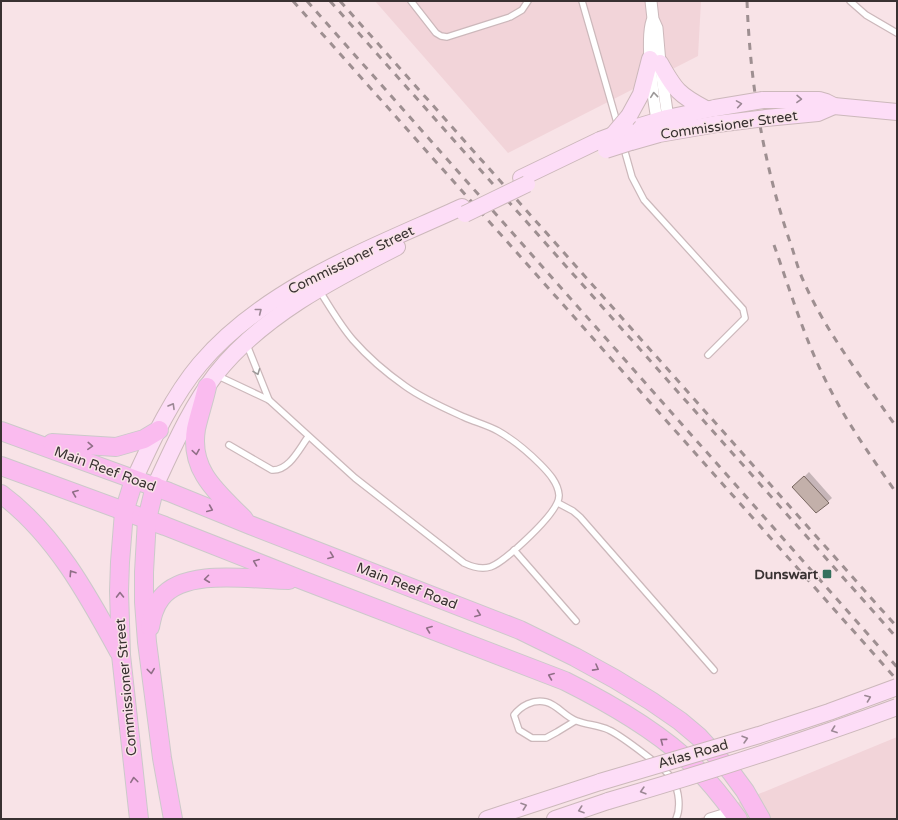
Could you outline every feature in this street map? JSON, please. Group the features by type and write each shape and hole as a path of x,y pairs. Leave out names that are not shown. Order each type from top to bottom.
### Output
{"main road":[{"path":"655,61 679,93 711,108"},
{"path":"618,136 641,94 655,61"},
{"name":"Commissioner Street","path":"139,819 121,655 120,562 124,512 134,480 159,430 185,385 199,365 224,339 262,308 283,294 315,283 618,136 663,126 711,108 763,100 819,100 834,106 897,112"},
{"name":"Commissioner Street","path":"663,126 717,124 818,113 834,106"},
{"name":"Commissioner Street","path":"173,819 162,758 147,642 144,602 147,519 155,486 187,419 212,381 246,343 279,316 315,283"},
{"path":"212,381 196,429 195,451 198,463 202,472 215,490 250,525"},
{"path":"24,440 82,446 116,447 144,439 159,430"},
{"name":"Main Reef Road","path":"1,431 134,480 155,486 250,525 520,630 575,657 615,679 680,721 699,737 731,772 745,791 762,819"},
{"path":"1,466 124,512 147,519 531,668 601,699 665,742 694,766 716,790 735,815"},
{"path":"1,494 27,515 62,557 98,614 121,655"},
{"path":"147,642 154,611 161,598 182,584 196,580 218,577 302,580"},
{"name":"Atlas Road","path":"487,819 600,782 780,728 897,687"},
{"name":"Atlas Road","path":"555,819 797,742 897,707"}],"street":[{"path":"651,1 653,19 650,27 663,126"},
{"path":"710,819 735,815"}],"lane":[{"path":"411,1 436,33 447,37 510,17 522,10 528,1"},
{"path":"582,1 632,177 644,200 743,309 745,318 708,355"},
{"path":"850,1 866,15 897,33"},
{"path":"246,343 269,400 308,437 355,478 464,563 479,568 494,566 501,562 527,539 558,503 559,495 555,482 544,468 523,447 497,430 464,417 429,400 390,375 353,340 315,283"},
{"path":"212,381 269,400"},
{"path":"229,445 272,470 277,470 288,464 308,437"},
{"path":"558,503 580,516 714,670"},
{"path":"514,550 576,620"},
{"path":"575,721 546,738 532,738 519,730 514,715 520,708 534,702 545,702 558,708 575,721 608,730 626,740 664,770 673,780 678,794 676,819"}],"shaded area":[{"path":"375,1 701,1 698,56 508,153"},
{"path":"897,737 897,819 698,819"}],"building":[{"path":"804,476 829,503 816,513 792,487"}],"railway":[{"path":"293,1 897,680"},
{"path":"307,1 897,667"},
{"path":"330,1 897,638"},
{"path":"340,1 897,627"},
{"path":"747,1 751,62 759,122 772,181 799,270 812,300 834,337 897,428"},
{"path":"774,245 799,318 821,372 837,403 853,429 897,494"}],"place":[{"name":"Dunswart","path":"827,574"}]}
